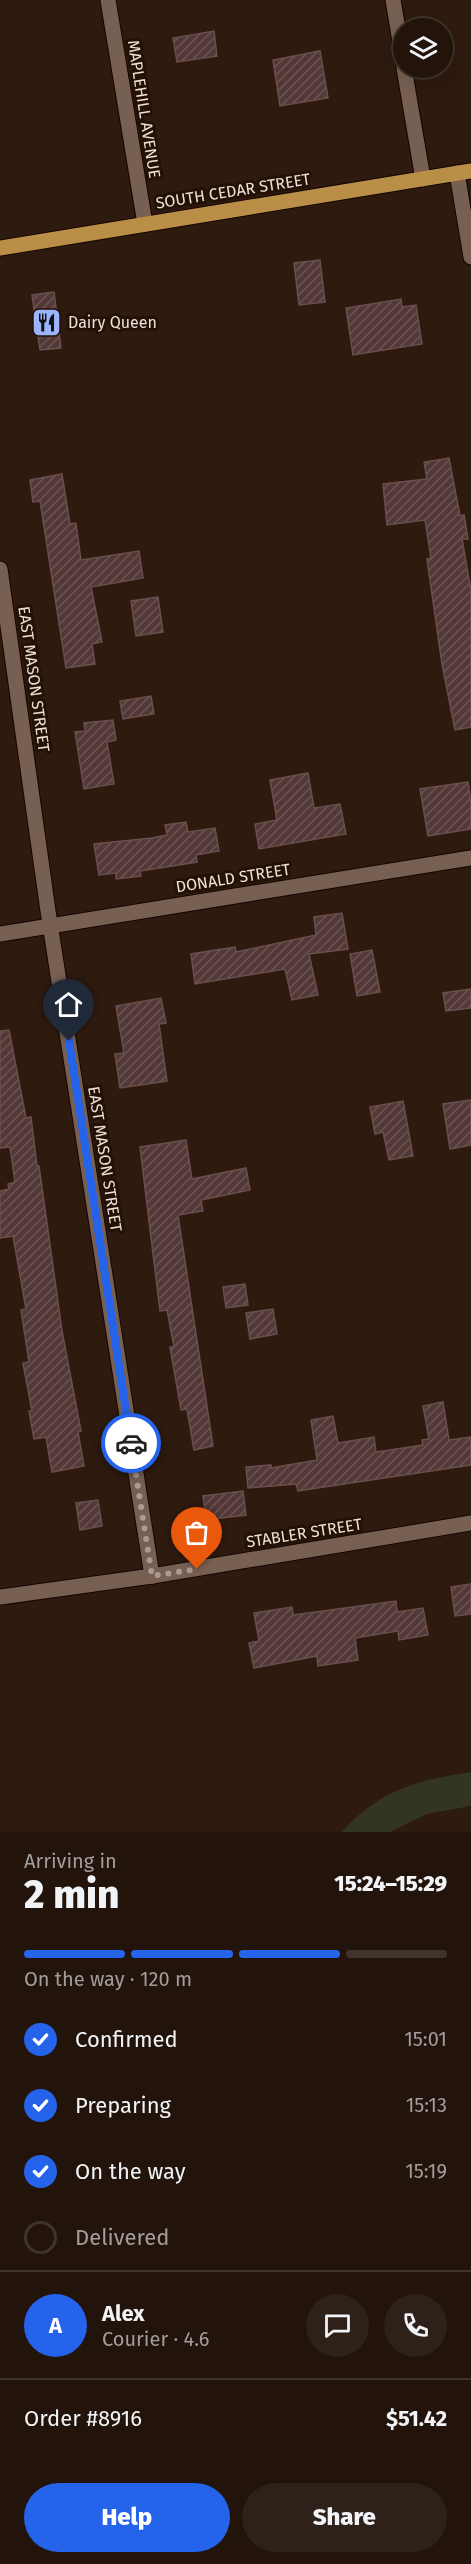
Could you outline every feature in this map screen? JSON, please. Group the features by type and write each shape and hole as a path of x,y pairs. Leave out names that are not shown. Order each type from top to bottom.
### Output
{"main road":[{"name":"SOUTH CEDAR STREET","path":"0,248 464,172"}],"street":[{"name":"MAPLEHILL AVENUE","path":"108,0 145,224"},
{"path":"393,0 396,18"},
{"path":"406,78 423,179"},
{"path":"464,172 471,257"},
{"name":"EAST MASON STREET","path":"0,569 50,924 152,1576"},
{"name":"DONALD STREET","path":"0,934 50,924 471,858"},
{"name":"STABLER STREET","path":"0,1597 152,1576 471,1523"}],"green space":[{"path":"471,1772 471,1806 427,1814 390,1832 342,1832 370,1806 400,1789 417,1783"}],"building":[{"path":"214,31 217,56 177,62 173,38"},
{"path":"320,51 328,98 280,106 273,60"},
{"path":"320,260 325,302 299,305 294,263"},
{"name":"Dairy Queen","path":"54,292 61,348 40,350 32,295"},
{"path":"401,299 402,307 416,305 422,344 353,355 346,308"},
{"path":"449,458 460,516 464,515 468,539 462,539 471,591 471,727 455,730 442,664 427,559 431,558 425,520 387,525 383,484 427,479 424,462"},
{"path":"62,474 70,524 76,523 81,560 139,551 143,578 91,587 102,642 92,644 95,664 66,668 40,501 33,502 30,480"},
{"path":"158,597 163,632 136,636 131,601"},
{"path":"151,696 154,714 123,719 120,701"},
{"path":"113,720 116,740 107,742 114,784 84,789 75,732 85,731 84,723"},
{"path":"308,773 314,808 340,804 346,834 259,849 255,824 277,820 270,780"},
{"path":"468,782 471,829 428,836 420,789"},
{"path":"186,822 188,832 215,828 219,851 196,855 197,862 140,871 141,876 116,879 116,873 99,875 94,844 167,835 165,825"},
{"path":"342,913 348,949 309,954 318,995 292,1000 285,969 195,984 191,954 235,947 236,952 316,935 314,917"},
{"path":"372,950 380,992 357,996 350,954"},
{"path":"471,989 471,1008 446,1011 443,993"},
{"path":"161,998 166,1023 159,1024 167,1081 120,1088 115,1054 124,1053 116,1006"},
{"path":"9,1030 26,1118 31,1117 62,1331 81,1431 78,1432 84,1466 52,1472 46,1437 34,1439 29,1411 32,1411 23,1363 29,1362 21,1310 26,1309 13,1236 0,1238 0,1191 9,1189 8,1184 15,1182 10,1147 0,1148 0,1031"},
{"path":"471,1100 471,1145 450,1149 443,1104"},
{"path":"403,1101 413,1156 389,1160 383,1132 375,1134 370,1107"},
{"path":"186,1140 192,1179 246,1168 250,1190 201,1200 203,1211 178,1215 213,1446 194,1450 187,1409 181,1410 170,1347 174,1347 167,1310 160,1311 140,1147"},
{"path":"245,1284 248,1305 226,1308 223,1287"},
{"path":"273,1309 277,1334 250,1339 246,1313"},
{"path":"443,1402 449,1440 471,1437 471,1465 298,1491 296,1484 248,1488 246,1467 271,1465 271,1468 317,1460 311,1420 333,1416 338,1443 374,1437 376,1452 423,1445 422,1440 429,1439 423,1406"},
{"path":"243,1491 246,1515 206,1520 203,1496"},
{"path":"98,1500 102,1526 80,1530 76,1503"},
{"path":"471,1584 471,1614 455,1616 451,1587"},
{"path":"396,1601 397,1612 423,1608 428,1635 399,1640 398,1631 355,1638 358,1660 318,1666 317,1656 254,1668 249,1643 259,1641 254,1613 292,1607 293,1615"}],"way so far":[{"path":"131,1443 152,1576 197,1569"}],"place":[{"name":"Dairy Queen","path":"47,322"}],"route":[{"path":"69,1041 131,1443"}]}
